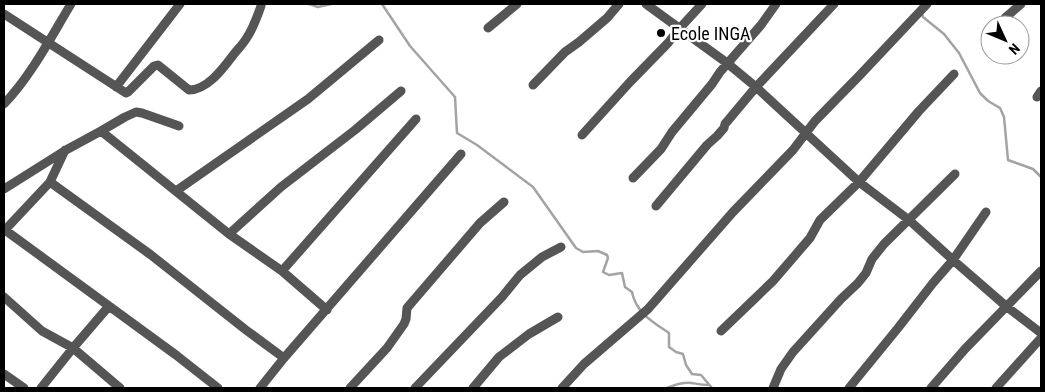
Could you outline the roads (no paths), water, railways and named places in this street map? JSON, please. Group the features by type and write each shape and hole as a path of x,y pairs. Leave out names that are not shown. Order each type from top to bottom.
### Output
{"street":[{"path":"4,104 16,91 71,4"},
{"path":"116,87 180,4"},
{"path":"488,28 517,4"},
{"path":"533,85 565,52 607,18 619,4"},
{"path":"646,4 728,63 859,182 909,220 1007,307 1041,333"},
{"path":"582,135 630,82 668,44 702,4"},
{"path":"633,178 661,149 672,132 761,25 776,4"},
{"path":"656,206 707,145 721,132 725,124 756,87 834,4"},
{"path":"562,388 584,364 648,309 733,212 793,150 815,121 927,4"},
{"path":"1008,15 1020,4"},
{"path":"4,14 127,93 154,66 158,66 189,90 196,89 217,75 246,39 261,6"},
{"path":"176,191 308,99 379,40"},
{"path":"721,332 773,280 810,238 820,220 859,182 919,111 954,74"},
{"path":"230,234 281,187 355,130 401,91"},
{"path":"4,189 66,150 136,112 142,112 179,126"},
{"path":"282,271 416,119"},
{"path":"101,131 230,234 282,271 326,310"},
{"path":"66,150 50,182 4,230 176,355 218,388"},
{"path":"260,388 461,154"},
{"path":"773,388 781,370 794,352 866,274 872,259 884,244 955,174"},
{"path":"50,182 151,255 284,358"},
{"path":"350,388 387,348 405,322 407,308 480,223 504,202"},
{"path":"848,388 953,260 986,212"},
{"path":"415,388 502,297 520,275 542,257 561,247"},
{"path":"931,388 958,356 1041,271"},
{"path":"4,297 42,331 73,348 120,388"},
{"path":"41,388 109,306"},
{"path":"473,388 499,357 529,334 558,316"},
{"path":"996,388 1041,338"},
{"path":"4,374 24,388"}],"waterway":[{"path":"309,4 318,7 331,4"},
{"path":"382,4 410,46 455,97 457,133 477,145 533,187 576,248 583,252 598,251 607,255 608,258 603,272 609,275 622,273 625,287 632,292 637,306 651,321 669,333 669,347 683,354 686,365 692,374 701,375 712,388"},
{"path":"922,14 923,17 944,34 959,53 980,93 988,101 1000,108 1004,117 1008,160 1033,169 1041,177"},
{"path":"667,388 686,383 709,385"}],"place":[{"name":"Ecole INGA","path":"661,33"}]}
